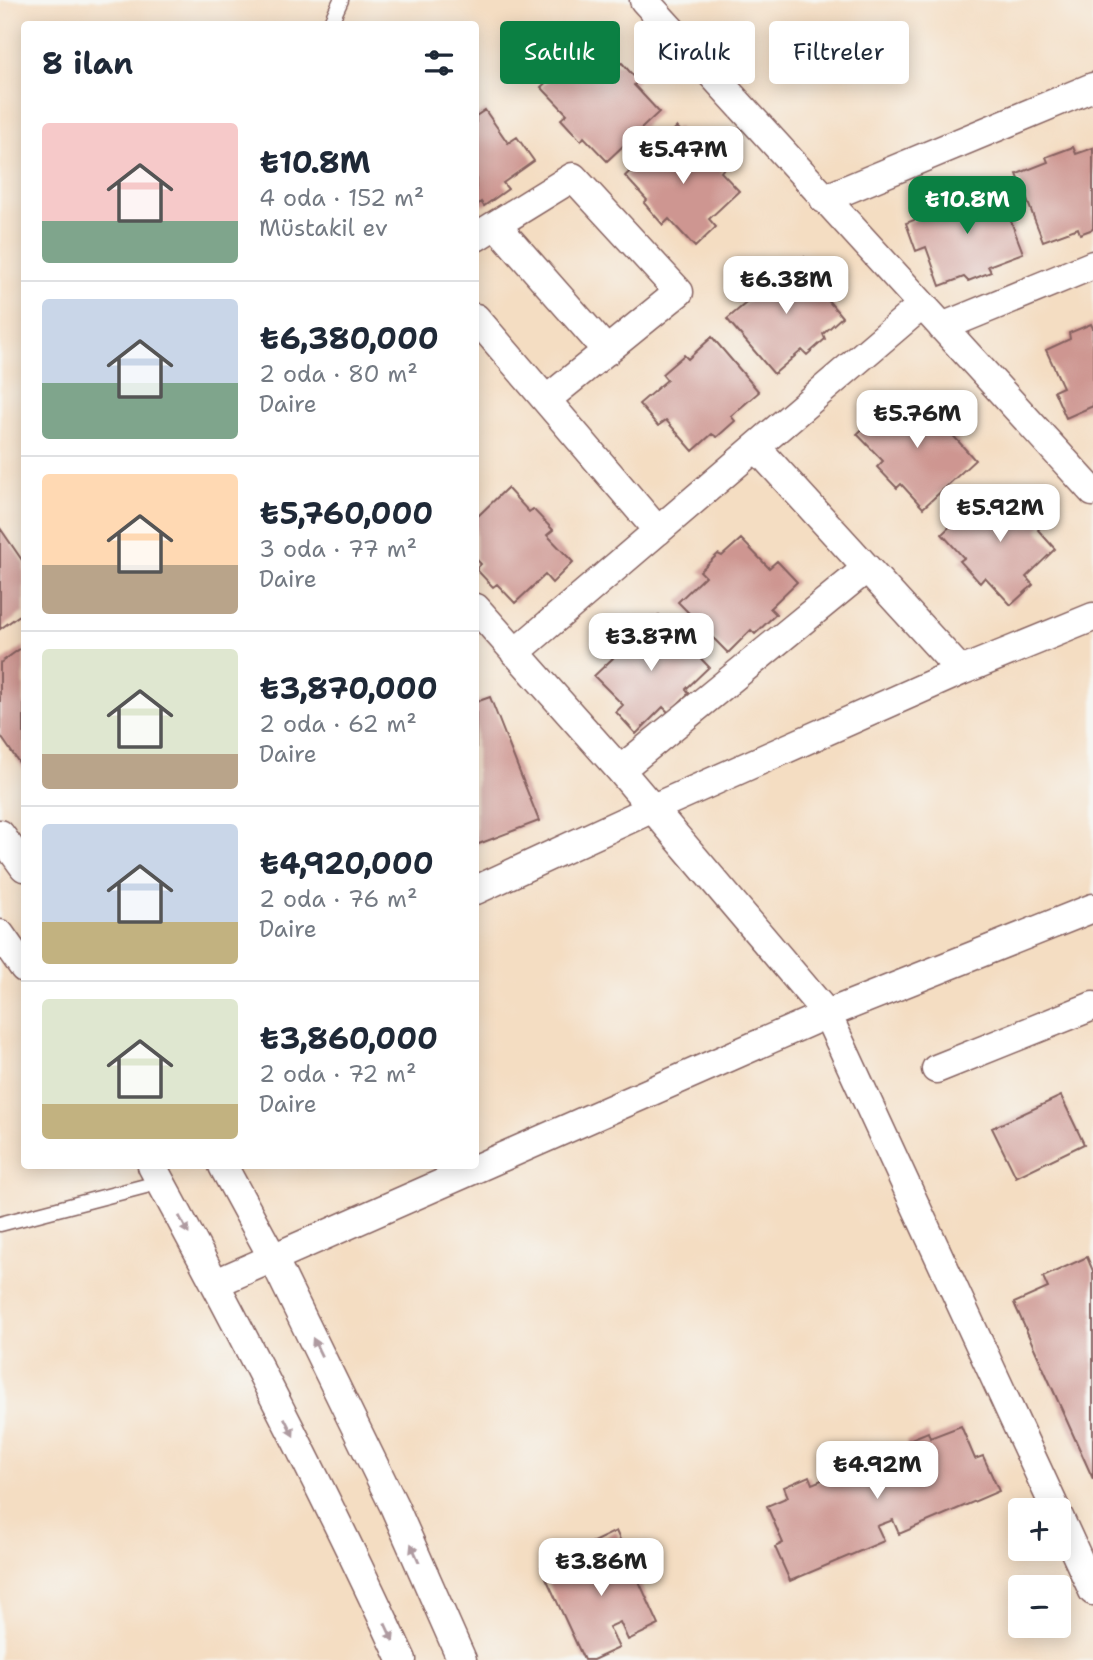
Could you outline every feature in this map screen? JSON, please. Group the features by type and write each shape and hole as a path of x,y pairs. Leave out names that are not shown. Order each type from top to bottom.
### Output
{"street":[{"path":"643,0 1093,492"},
{"path":"824,199 1093,87"},
{"path":"546,400 607,351 679,292 573,177 486,231 607,351"},
{"path":"942,327 1093,265"},
{"path":"515,653 922,305"},
{"path":"479,322 658,531"},
{"path":"756,447 961,671"},
{"path":"620,771 867,568"},
{"path":"479,611 620,771 827,1014 1050,1498"},
{"path":"479,889 961,671 1093,618"},
{"path":"0,834 21,863"},
{"path":"479,1167 827,1014 1093,908"},
{"path":"0,934 21,964"},
{"path":"936,1069 1093,1006"},
{"path":"225,1169 273,1258 394,1506 462,1660"},
{"path":"216,1283 475,1169"},
{"path":"157,1174 216,1283 351,1549 402,1660"},
{"path":"1071,1543 1093,1591"}],"lane":[{"path":"331,21 341,0"},
{"path":"0,1224 157,1174"}],"building":[{"path":"622,63 634,76 634,85 659,112 607,161 584,137 581,141 561,119 567,114 541,87 544,84 620,84"},
{"path":"485,110 508,143 517,137 534,161 503,183 508,189 484,206 481,202 479,204 479,114"},
{"path":"677,127 702,154 708,149 724,168 721,172 739,191 709,219 716,227 695,247 669,219 663,225 644,203 647,200 625,176"},
{"path":"1073,147 1076,154 1093,148 1093,229 1080,234 1078,228 1043,241 1017,174 1048,162 1046,157"},
{"path":"997,185 1023,253 988,266 991,272 968,281 964,277 940,286 926,247 916,251 906,223 941,210 938,203 965,192 967,197"},
{"path":"804,257 823,279 816,286 842,317 823,334 825,339 807,355 802,350 774,374 727,319 752,298 749,294 770,275 775,281"},
{"path":"1091,324 1093,406 1066,418 1054,391 1063,387 1046,350 1070,339 1069,333"},
{"path":"712,337 759,392 731,416 735,421 717,437 712,434 693,451 666,420 658,426 639,404 667,380 662,374 684,355 688,359"},
{"path":"916,393 933,412 938,410 955,428 950,432 975,460 923,508 901,484 897,488 877,467 883,461 857,434 879,414 886,421"},
{"path":"994,485 1019,512 1024,508 1041,526 1038,530 1055,549 1026,577 1033,585 1011,605 985,577 980,583 960,561 964,558 942,534"},
{"path":"507,488 529,512 533,509 553,530 547,535 573,562 552,583 545,575 515,603 497,584 493,587 479,572 479,515"},
{"path":"0,528 21,559 21,614 0,629"},
{"path":"741,539 769,568 777,561 797,582 770,608 776,614 755,634 751,630 728,653 678,602 705,576 700,571 718,554 722,556"},
{"path":"659,615 709,667 686,689 689,693 669,713 663,707 636,734 616,712 623,705 594,676 613,658 610,653 628,636 633,641"},
{"path":"21,648 21,766 0,735 0,663"},
{"path":"490,697 539,821 479,844 479,701"},
{"path":"1061,1096 1084,1144 1016,1177 992,1128"},
{"path":"1087,1257 1093,1271 1093,1479 1014,1303 1048,1288 1043,1277"},
{"path":"961,1426 975,1459 983,1456 999,1491 899,1534 893,1520 877,1526 884,1541 790,1581 775,1547 783,1543 767,1506 788,1497 784,1487 809,1476 812,1484 851,1468 858,1485 878,1477 872,1462 908,1447 906,1441 928,1432 930,1438"},
{"path":"616,1531 659,1625 628,1640 620,1622 609,1627 619,1648 593,1660 584,1660 541,1567 570,1554 582,1581 602,1571 589,1544"}]}
